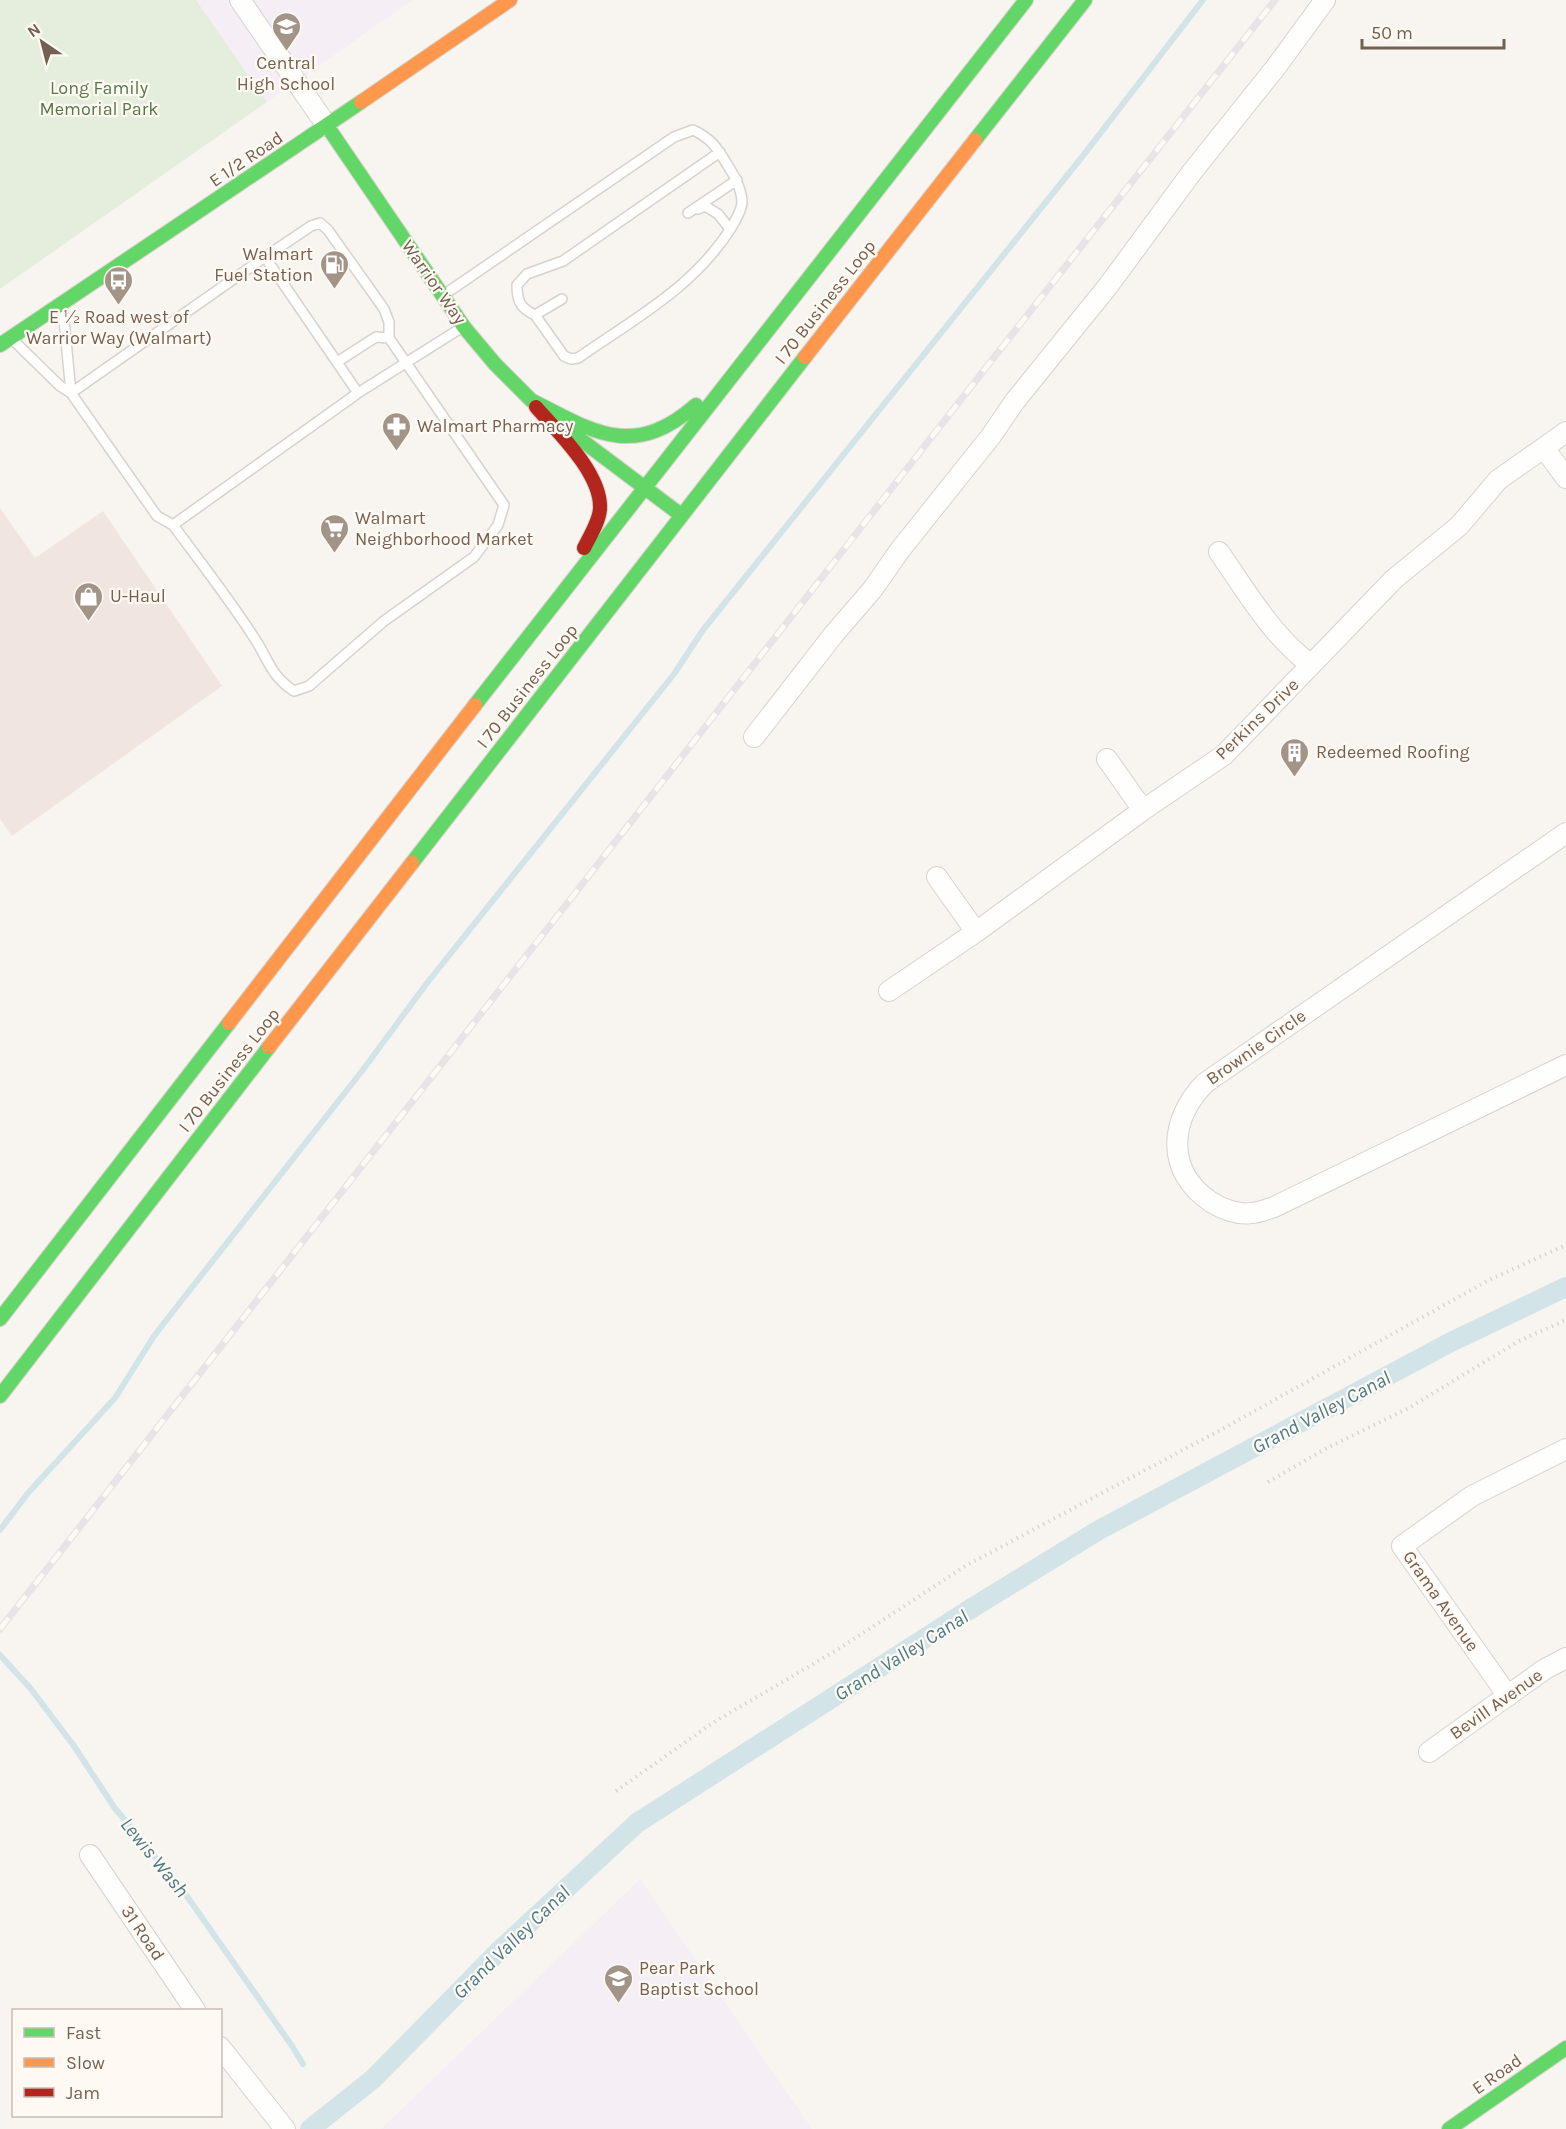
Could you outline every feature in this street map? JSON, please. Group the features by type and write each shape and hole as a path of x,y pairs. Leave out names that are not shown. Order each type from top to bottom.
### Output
{"main road":[{"name":"E 1/2 Road","path":"5,341 327,126 510,0"},
{"name":"I 70 Business Loop","path":"0,1319 774,320 1026,0"},
{"name":"I 70 Business Loop","path":"0,1396 681,515 1085,0"},
{"name":"Warrior Way","path":"327,126 464,327 495,364 531,400 564,428 681,515"},
{"path":"531,400 596,432 617,437 644,436 674,424 699,403 774,320"},
{"path":"520,647 582,553 595,526 600,509 599,497 591,477 531,400"},
{"name":"E Road","path":"1449,2129 1566,2048"}],"street":[{"name":"Warrior Way","path":"240,0 327,126"},
{"path":"754,737 834,634 872,590 900,550 991,436 1015,401 1108,286 1192,172 1276,67 1324,0"},
{"name":"Perkins Drive","path":"888,991 976,932 1143,810 1224,755 1394,579 1459,526 1498,480 1566,432"},
{"path":"1544,447 1566,478"},
{"path":"1219,552 1275,633 1291,650 1311,665"},
{"path":"1107,759 1143,810"},
{"name":"Brownie Circle","path":"1566,833 1205,1083 1191,1097 1182,1114 1177,1134 1182,1168 1191,1183 1217,1206 1233,1212 1251,1214 1274,1208 1566,1065"},
{"path":"937,877 976,932"},
{"name":"Grama Avenue","path":"1508,1696 1402,1546 1472,1496 1566,1449"},
{"name":"Bevill Avenue","path":"1428,1752 1545,1669 1566,1658"},
{"name":"31 Road","path":"90,1855 194,2009"},
{"path":"222,2049 285,2129"}],"lane":[{"path":"443,296 674,137 693,130 708,137 720,152 737,180 742,203 737,218 720,246 697,272 578,358 571,359 564,356 535,315 523,309 517,299 517,285 527,274 563,261 720,152"},
{"path":"730,229 718,214 705,206 688,213 737,180"},
{"path":"5,341 71,393 157,516 173,525 256,641 267,663 280,681 294,691 309,686 384,621 474,557 498,525 504,505 389,338 389,322 384,309 328,230 320,223 311,226 264,257 71,393"},
{"path":"264,257 358,393"},
{"path":"535,315 562,299"},
{"path":"62,303 68,343 71,393"},
{"path":"173,525 358,393 464,327"},
{"path":"337,362 375,337 389,338"}],"path":[{"path":"616,1791 714,1722 837,1650 967,1565 1226,1427 1489,1280 1566,1245"},
{"path":"1268,1482 1325,1449 1407,1409 1519,1341 1566,1320"}],"shaded area":[{"name":"Central High School","path":"196,0 413,0 267,102"},
{"name":"U-Haul","path":"0,508 35,558 103,511 222,686 12,836 0,819"},
{"name":"Pear Park Baptist School","path":"640,1879 812,2129 381,2129"}],"green space":[{"name":"Long Family Memorial Park","path":"0,0 196,0 267,102 0,289"}],"waterway":[{"path":"0,1530 28,1493 115,1398 154,1336 362,1071 427,983 674,674 703,630 1082,157 1203,0"},
{"name":"Grand Valley Canal","path":"310,2129 373,2079 500,1950 637,1823 972,1608 1099,1530 1451,1342 1566,1287"},
{"name":"Lewis Wash","path":"0,1655 31,1689 74,1746 114,1807 184,1892 303,2064"}],"railway":[{"path":"0,1629 1275,0"}],"traffic: fast":[{"path":"475,705 1026,0"},
{"path":"975,140 1085,0"},
{"path":"0,345 361,102"},
{"path":"327,126 464,327 495,364 531,400 564,427 681,515"},
{"path":"412,863 805,357"},
{"path":"531,400 595,430 614,435 633,436 653,432 674,422 696,405"},
{"path":"0,1319 229,1023"},
{"path":"0,1396 269,1047"},
{"path":"1449,2129 1566,2048"}],"traffic: slow":[{"path":"361,102 510,0"},
{"path":"805,357 975,140"},
{"path":"229,1023 475,705"},
{"path":"269,1047 412,863"}],"traffic: jam":[{"path":"536,407 577,454 594,482 599,496 598,519 584,548"}],"place":[{"name":"Central High School","path":"286,52"},
{"name":"Walmart Fuel Station","path":"334,290"},
{"name":"E ½ Road west of Warrior Way (Walmart)","path":"119,306"},
{"name":"Walmart Pharmacy","path":"396,452"},
{"name":"Walmart Neighborhood Market","path":"334,554"},
{"name":"U-Haul","path":"89,622"},
{"name":"Redeemed Roofing","path":"1295,778"},
{"name":"Pear Park Baptist School","path":"618,2004"}]}
